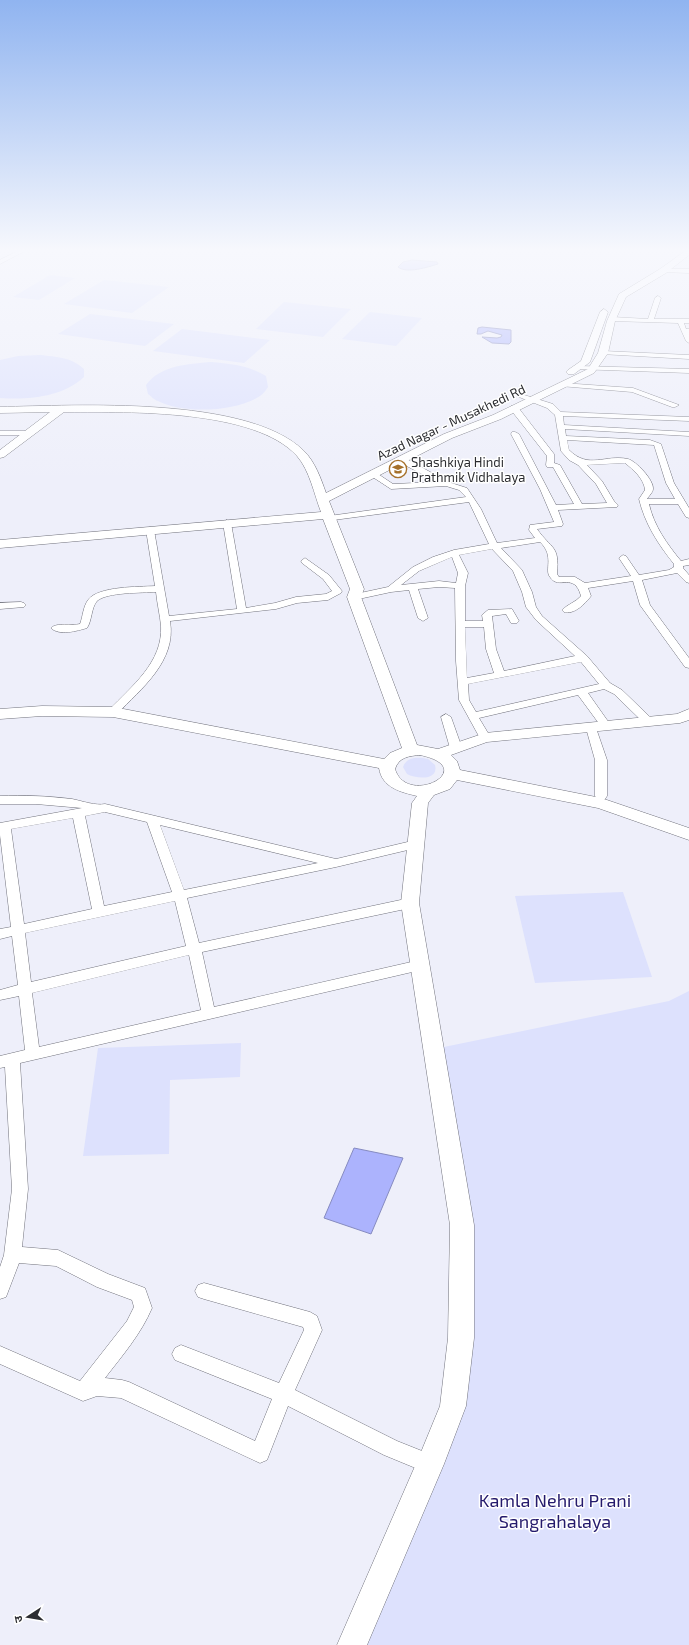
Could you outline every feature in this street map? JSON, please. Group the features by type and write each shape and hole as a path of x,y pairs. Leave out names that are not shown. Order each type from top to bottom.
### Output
{"main road":[{"path":"448,436 477,417 578,368 584,362 598,329"},
{"path":"592,370 603,353 610,329"},
{"name":"Azad Nagar - Musakhedi Rd","path":"323,499 448,436 497,417 592,370"},
{"path":"0,410 140,410 213,417 266,430 298,451 306,460 323,499 328,517 356,589 354,598 411,750"},
{"path":"0,455 61,410"},
{"path":"0,544 227,523 328,517"},
{"path":"0,714 42,711 113,712 388,764"},
{"path":"438,754 485,738 680,718 689,714"},
{"path":"411,750 427,750 448,760 453,772 448,782 436,789 429,790 414,790 400,786 395,782 388,774 388,764 395,756 411,750"},
{"path":"453,772 601,796 689,823"},
{"path":"453,772 601,803 689,834"},
{"path":"352,1645 430,1464 453,1406 461,1338 462,1224 410,903 420,803 429,790"}],"street":[{"path":"686,331 686,337 689,341"},
{"path":"603,353 689,357"},
{"path":"578,368 592,370 689,370"},
{"path":"562,385 573,387 633,390 675,405"},
{"path":"521,396 550,406 559,414 689,420"},
{"path":"514,408 537,452 558,525 533,527 533,530 549,545 552,555 552,572 554,577 557,579 573,579 583,586 586,596 578,605 567,610"},
{"path":"554,508 614,505 593,476 581,463 572,458 565,451 559,414"},
{"path":"561,427 689,434"},
{"path":"0,433 29,433"},
{"path":"515,434 537,452 551,456 550,465 556,465 579,506"},
{"path":"563,438 650,442 657,444 670,483 689,515"},
{"path":"537,452 565,451"},
{"path":"402,460 446,484"},
{"path":"581,463 630,462 648,482 649,490 643,499 646,513 666,549 689,580"},
{"path":"372,474 391,487 446,484 454,485 463,490 480,514 494,546 517,570 534,612 584,658 607,685 618,692 648,721"},
{"path":"328,517 470,499"},
{"path":"644,502 680,501"},
{"path":"227,523 242,611"},
{"path":"113,712 152,672 162,652 166,627 150,530"},
{"path":"391,589 420,566 454,553 534,541 540,538"},
{"path":"454,553 463,573 460,586 461,661 464,682 464,700 485,738"},
{"path":"624,558 637,578 645,605 689,665"},
{"path":"165,619 276,606 296,600 328,597 336,593 337,591 326,577 305,562"},
{"path":"583,586 672,572 679,566 689,562"},
{"path":"354,598 391,589 439,584 460,586"},
{"path":"412,587 417,596 423,618"},
{"path":"56,628 72,629 84,626 92,602 101,596 123,592 160,589"},
{"path":"0,606 21,605"},
{"path":"500,675 492,649 487,624 487,615 491,612 509,611 514,621"},
{"path":"461,624 487,624"},
{"path":"464,682 584,658"},
{"path":"472,716 501,711 607,685"},
{"path":"581,691 607,726"},
{"path":"446,717 456,748"},
{"path":"591,728 600,760 601,796"},
{"path":"0,800 13,799 63,801 105,808 336,863"},
{"path":"33,1054 18,930 2,827 105,808"},
{"path":"78,813 99,912"},
{"path":"152,820 180,896 209,1014"},
{"path":"0,934 336,863 416,844"},
{"path":"0,995 194,949 410,903"},
{"path":"0,1291 13,1255 20,1189 6,1060 420,965"},
{"path":"13,1255 58,1258 103,1281 139,1294 143,1308 133,1327 83,1392"},
{"path":"0,1355 83,1392 97,1387 122,1389 260,1453 283,1394 313,1330 311,1322 304,1318 204,1291"},
{"path":"181,1354 283,1394 391,1448 430,1464"}],"green space":[{"path":"66,329 168,329 145,346 58,334"},
{"path":"182,329 270,340 244,363 153,351"},
{"path":"256,329 331,329 323,337"},
{"path":"353,329 412,329 396,346 342,339"},
{"path":"40,355 64,358 74,362 84,369 84,377 66,389 45,396 34,398 0,398 0,360 18,356"},
{"path":"211,362 226,363 259,372 266,376 268,387 261,395 250,401 224,408 209,409 181,408 155,400 148,394 146,385 159,373 167,369 184,365"},
{"path":"414,758 428,759 435,765 434,774 421,778 407,774 403,767 406,762"},
{"path":"623,892 652,977 535,983 515,896"},
{"name":"Kamla Nehru Prani Sangrahalaya","path":"689,991 689,1645 352,1645 430,1464 461,1338 434,1049 669,1001"},
{"path":"241,1043 240,1077 170,1080 169,1154 83,1156 98,1048"}],"water":[{"path":"478,329 511,330 511,342 509,344 492,343 482,337 497,338 501,337 502,335 488,331 477,334"},
{"path":"354,1148 403,1158 371,1234 324,1218"}],"place":[{"name":"Shashkiya Hindi Prathmik Vidhalaya","path":"398,469"}]}
